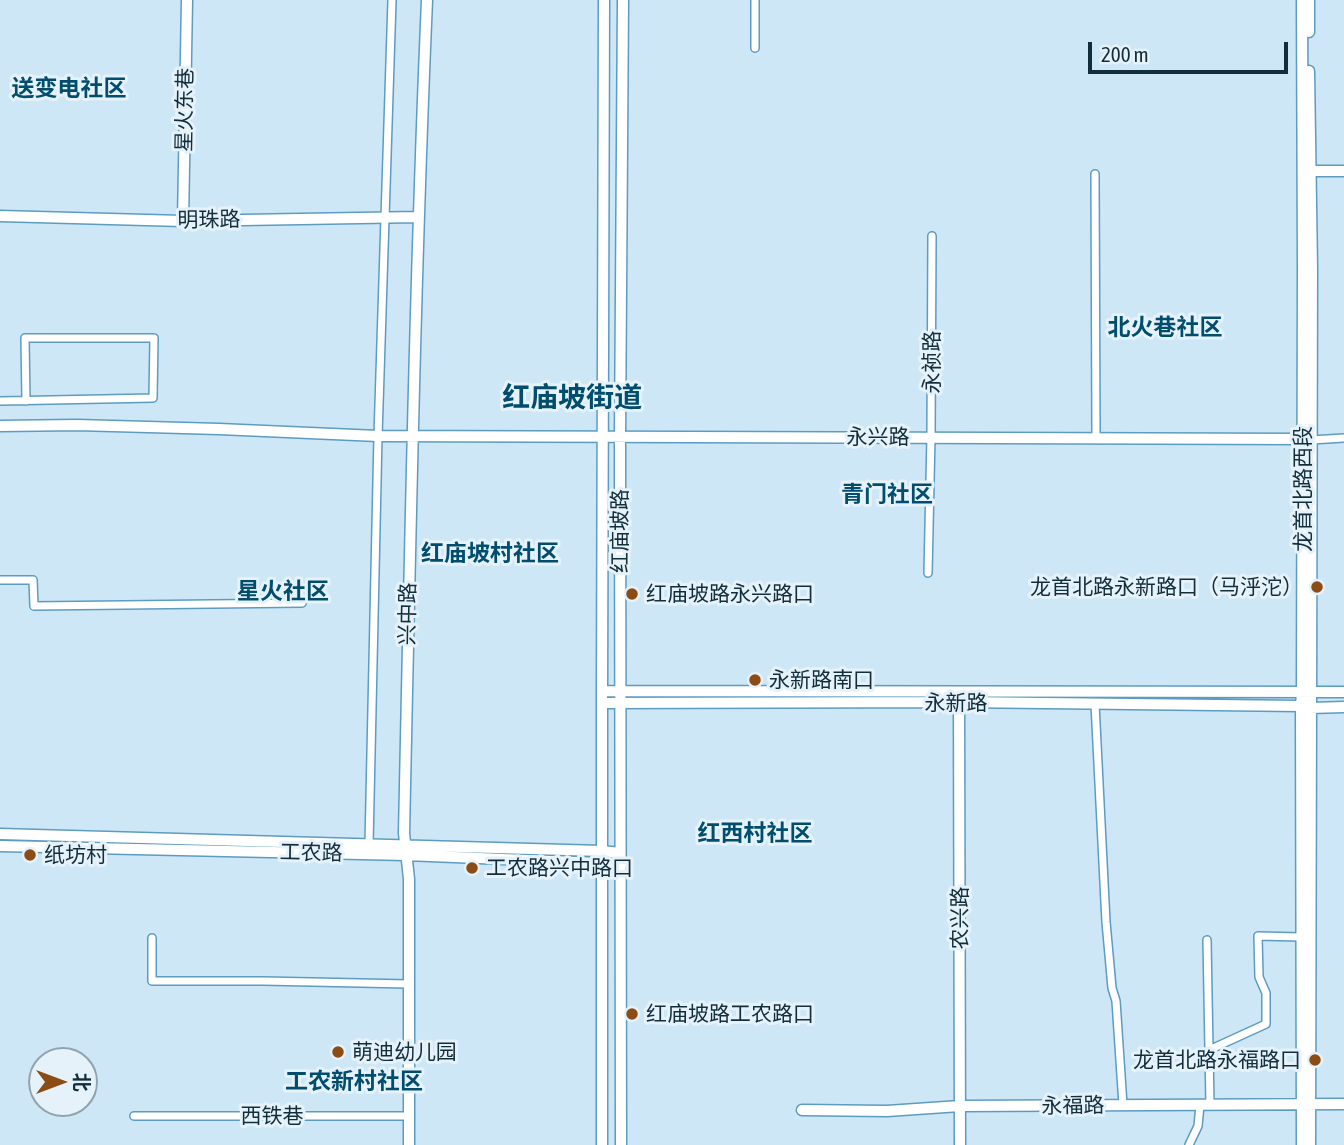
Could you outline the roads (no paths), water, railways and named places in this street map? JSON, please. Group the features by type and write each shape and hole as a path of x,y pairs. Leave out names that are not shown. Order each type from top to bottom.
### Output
{"street":[{"name":"星火东巷","path":"183,221 187,0"},
{"path":"369,844 378,436 392,0"},
{"name":"兴中路","path":"409,1145 409,879 404,820 418,217 427,0"},
{"name":"红庙坡路","path":"602,1145 604,0"},
{"name":"红庙坡路","path":"621,1145 620,436 623,0"},
{"path":"755,0 755,48"},
{"name":"龙首北路西段","path":"1302,0 1307,440 1305,1104 1302,1145"},
{"name":"龙首北路西段","path":"1306,171 1309,0"},
{"path":"1306,171 1344,171"},
{"path":"1095,174 1096,438"},
{"name":"明珠路","path":"0,216 183,221 418,217"},
{"name":"永祯路","path":"928,573 932,236"},
{"path":"0,401 26,401 153,398 154,338 25,338 26,401"},
{"name":"永兴路","path":"0,426 206,428 378,436 1344,439"},
{"path":"0,580 33,580 34,606 302,603"},
{"name":"永新路","path":"601,691 1344,692"},
{"name":"农兴路","path":"959,691 960,1145"},
{"name":"永新路","path":"602,703 959,702 1344,707"},
{"path":"1095,704 1106,922 1112,988 1116,1001 1123,1105"},
{"name":"龙首北路西段","path":"1306,707 1301,937 1305,1104 1310,1145"},
{"name":"工农路","path":"0,834 369,844 406,850 602,863 621,858"},
{"name":"工农路","path":"0,846 602,850 621,858"},
{"path":"1209,1050 1266,1024 1266,993 1259,976 1258,936 1301,937"},
{"path":"152,938 152,981 409,984"},
{"path":"1189,1145 1205,1105 1209,1050 1208,940"},
{"name":"永福路","path":"802,1110 887,1111 960,1106 1344,1104"},
{"name":"西铁巷","path":"134,1116 409,1116"}],"place":[{"name":"龙首北路永新路口（马泘沱）","path":"1317,587"},
{"name":"红庙坡路永兴路口","path":"632,594"},
{"name":"永新路南口","path":"755,680"},
{"name":"纸坊村","path":"30,855"},
{"name":"工农路兴中路口","path":"472,868"},
{"name":"红庙坡路工农路口","path":"632,1014"},
{"name":"萌迪幼儿园","path":"338,1052"},
{"name":"龙首北路永福路口","path":"1315,1060"}],"district":[{"name":"送变电社区","path":"69,89"},
{"name":"北火巷社区","path":"1165,328"},
{"name":"红庙坡街道","path":"572,398"},
{"name":"青门社区","path":"887,495"},
{"name":"红庙坡村社区","path":"490,554"},
{"name":"星火社区","path":"283,592"},
{"name":"红西村社区","path":"755,834"},
{"name":"工农新村社区","path":"354,1082"}]}
